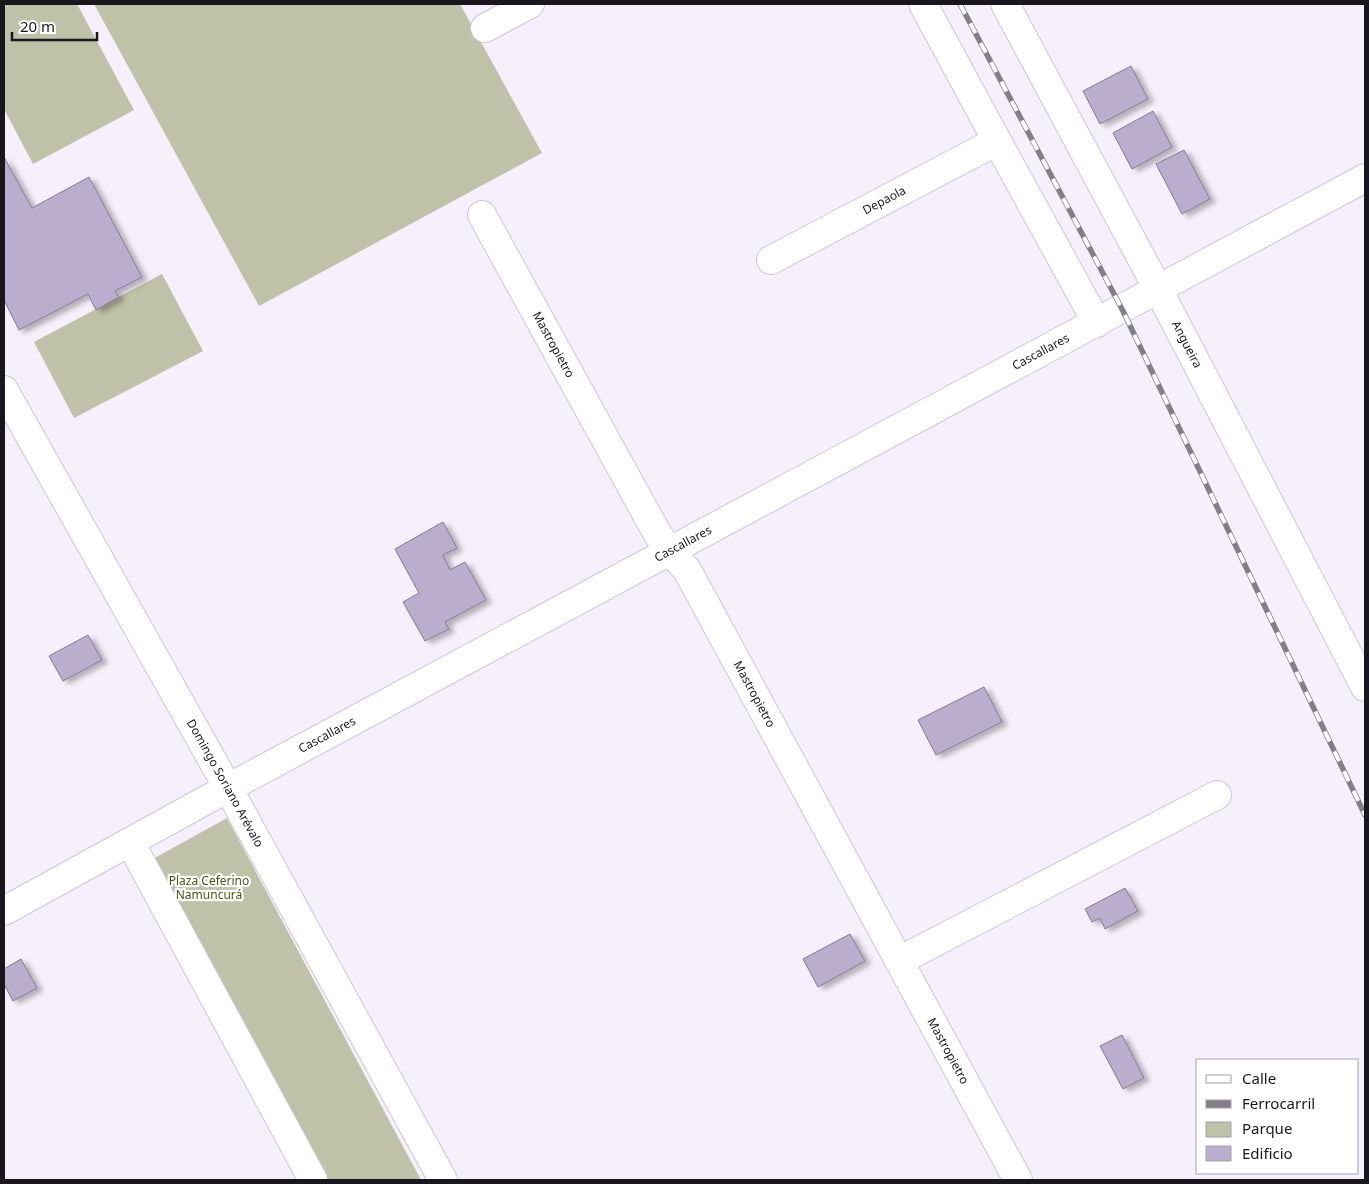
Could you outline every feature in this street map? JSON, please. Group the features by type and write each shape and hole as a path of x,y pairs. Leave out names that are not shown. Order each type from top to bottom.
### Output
{"street":[{"path":"485,28 530,4"},
{"path":"923,4 1097,323"},
{"name":"Angueira","path":"1005,4 1158,289 1365,687"},
{"name":"Depaola","path":"772,260 997,141"},
{"name":"Cascallares","path":"4,911 228,788 1365,178"},
{"name":"Mastropietro","path":"482,215 657,534 670,552 687,570 1018,1180"},
{"name":"Domingo Soriano Arévalo","path":"4,390 11,423 228,788 443,1180"},
{"path":"899,962 1217,795"},
{"path":"130,842 313,1180"}],"green space":[{"path":"4,4 77,4 134,110 33,164 4,109"},
{"path":"94,4 460,4 542,153 259,306"},
{"path":"162,274 203,351 74,418 34,342"},
{"name":"Plaza Ceferino Namuncurá","path":"227,818 421,1180 316,1180 142,865"}],"building":[{"path":"1131,66 1148,99 1100,124 1083,91"},
{"path":"1153,111 1172,147 1132,169 1113,133"},
{"path":"1184,150 1210,199 1182,214 1156,164"},
{"path":"4,157 32,208 89,177 142,277 115,291 119,297 96,310 88,294 19,330 4,300"},
{"path":"443,522 457,548 443,555 450,570 465,562 486,600 445,622 449,629 425,641 403,602 419,593 395,549"},
{"path":"88,635 102,660 63,681 49,656"},
{"path":"984,687 1002,722 936,755 918,720"},
{"path":"1125,888 1138,911 1105,929 1100,918 1092,922 1085,909"},
{"path":"850,934 865,961 818,987 803,959"},
{"path":"21,959 37,988 13,1001 4,984 4,969"},
{"path":"1122,1035 1144,1078 1123,1089 1100,1046"}],"railway":[{"path":"960,4 1122,309 1365,815"}]}
